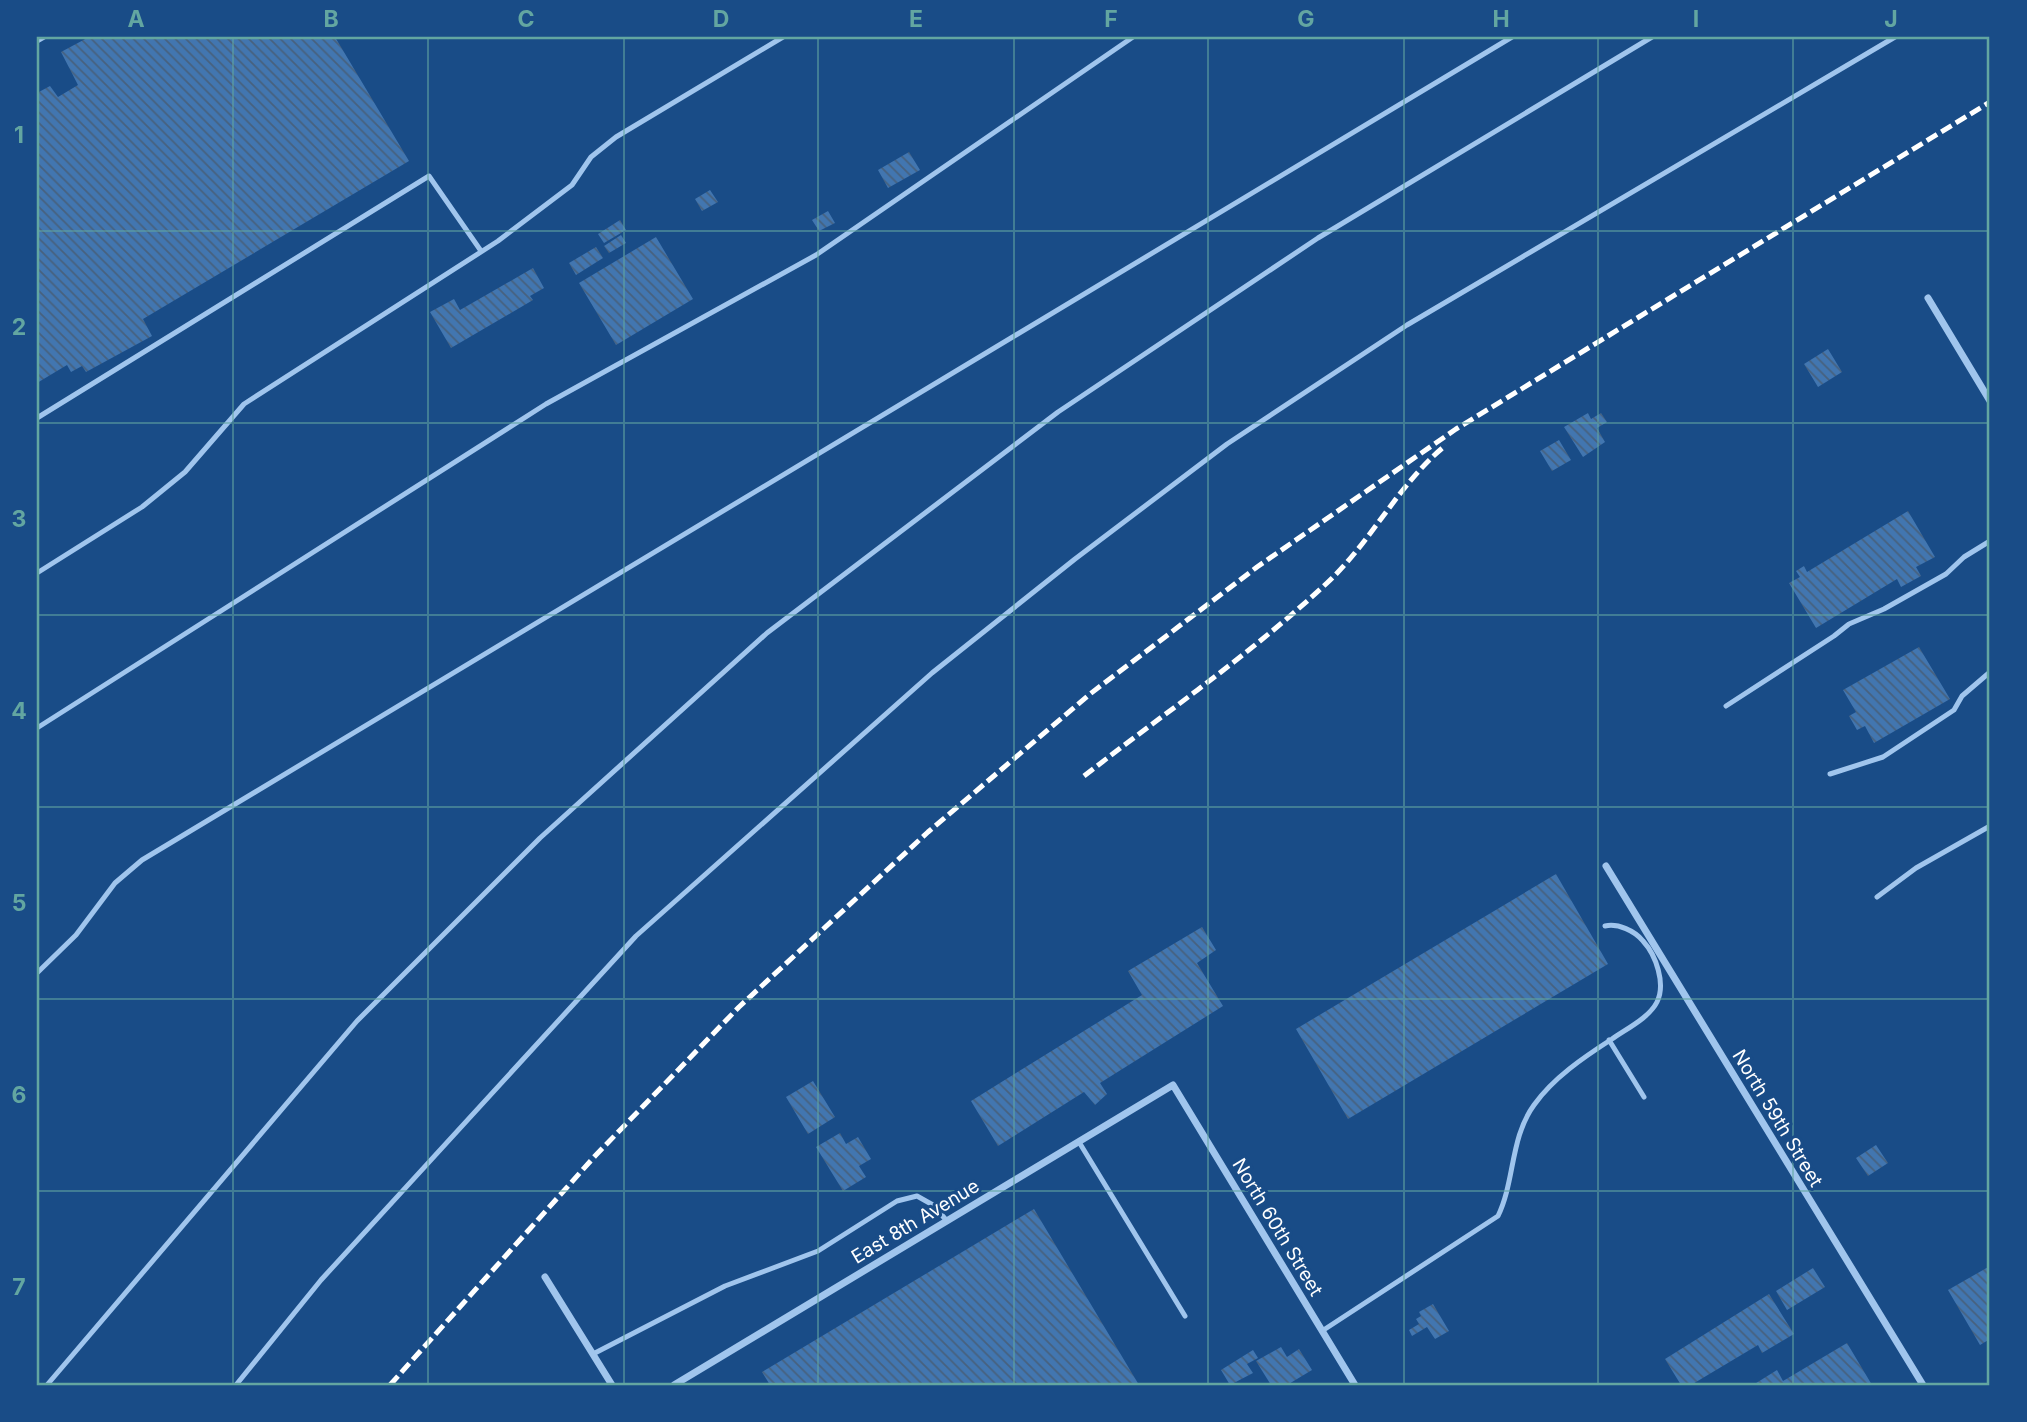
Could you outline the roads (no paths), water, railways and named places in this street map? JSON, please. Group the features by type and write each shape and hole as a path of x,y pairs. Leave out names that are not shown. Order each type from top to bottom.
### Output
{"street":[{"path":"1928,298 1990,401"},
{"name":"North 59th Street","path":"1606,866 1923,1385"},
{"name":"North 60th Street","path":"1173,1085 1355,1385"},
{"name":"East 8th Avenue","path":"674,1385 1173,1085"},
{"path":"545,1278 612,1385"}],"lane":[{"path":"37,41 44,37"},
{"path":"37,573 142,507 185,472 244,404 481,251 572,185 591,157 616,137 783,37"},
{"path":"37,728 546,404 816,255 1133,37"},
{"path":"37,973 76,935 115,883 142,860 1512,37"},
{"path":"47,1385 357,1021 540,838 767,634 1058,412 1318,238 1652,37"},
{"path":"236,1385 321,1280 636,936 932,673 1075,559 1227,444 1395,332 1895,37"},
{"path":"37,418 429,176 481,251"},
{"path":"1726,706 1849,624 1884,609 1946,574 1964,557 1990,541"},
{"path":"1830,774 1883,757 1954,710 1962,696 1990,672"},
{"path":"1877,897 1916,868 1990,826"},
{"path":"1322,1331 1498,1216 1508,1195 1511,1158 1533,1106 1564,1073 1644,1017 1657,1002 1661,979 1643,940 1627,929 1605,926"},
{"path":"1609,1040 1644,1097"},
{"path":"1079,1142 1185,1316"},
{"path":"593,1354 724,1286 818,1251 897,1201 917,1196 933,1205 947,1221"}],"railway":[{"path":"390,1385 595,1156 739,1007 928,832 1090,694 1257,567 1456,429 1990,102"},
{"path":"1084,776 1239,658 1327,583 1358,549 1414,477 1446,445"}]}
